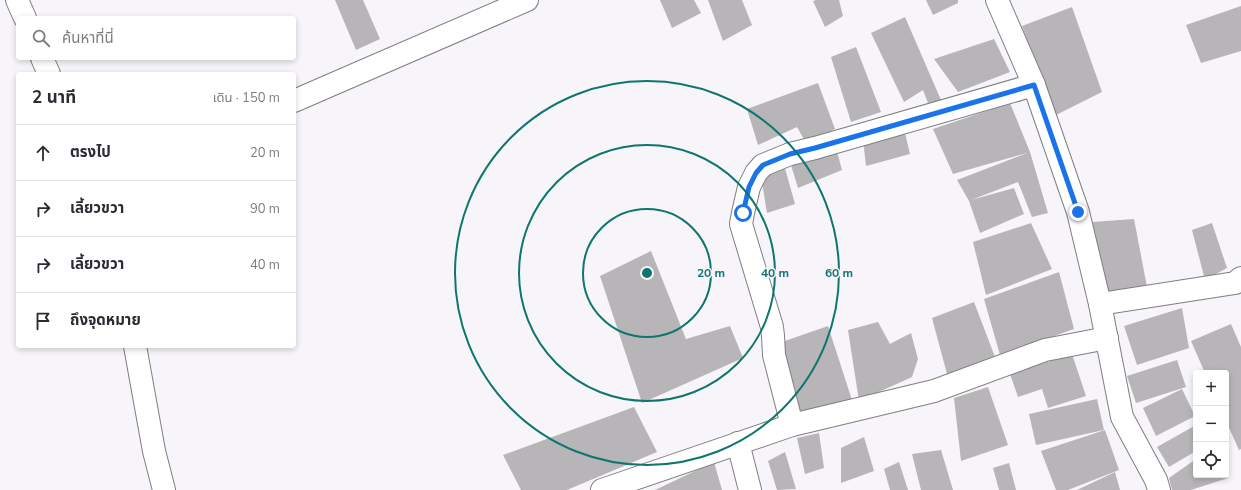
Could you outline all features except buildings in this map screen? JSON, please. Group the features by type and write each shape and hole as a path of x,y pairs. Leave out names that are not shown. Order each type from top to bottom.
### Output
{"street":[{"path":"17,0 24,16"},
{"path":"296,101 527,0"},
{"path":"997,0 1034,85 1078,212 1100,304 1122,417 1160,490"},
{"path":"43,60 48,72"},
{"path":"792,425 774,355 772,327 741,224 749,187 756,173 763,165 790,154 1034,85"},
{"path":"1100,304 1235,283 1241,278"},
{"path":"602,490 792,425 934,391 1045,350 1107,338"},
{"path":"136,348 154,451 164,490"},
{"path":"738,443 750,490"}],"route":[{"path":"743,213 749,187 756,173 763,165 790,154 1034,85 1078,212"}]}
